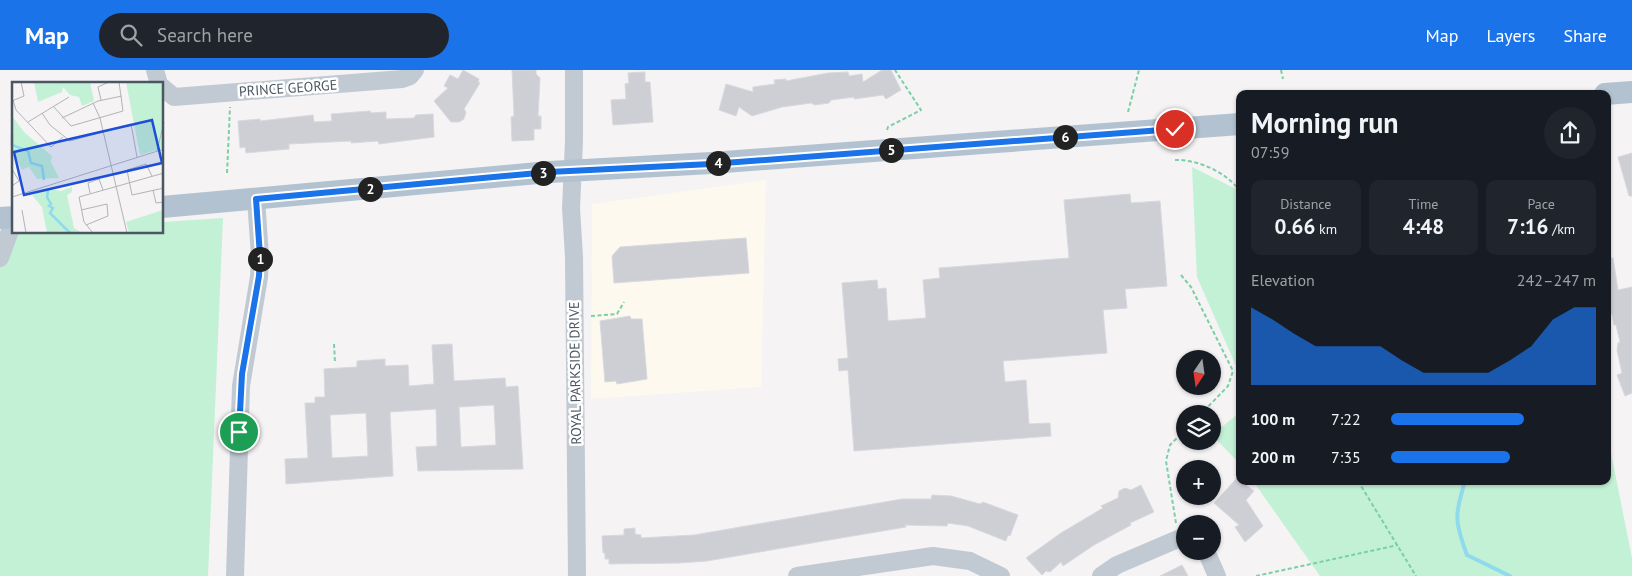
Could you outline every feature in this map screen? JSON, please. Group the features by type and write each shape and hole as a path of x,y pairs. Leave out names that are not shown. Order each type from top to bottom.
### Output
{"main road":[{"path":"1611,94 1632,92"},
{"path":"164,206 573,171 711,164 1236,124"}],"street":[{"name":"PRINCE GEORGE","path":"164,89 174,98 401,79 408,77 414,70"},
{"name":"ROYAL PARKSIDE DRIVE","path":"574,70 571,208 574,256 577,576"},
{"path":"235,575 241,386 259,276 260,256 256,199"},
{"path":"0,258 12,224"},
{"path":"1101,576 1117,565 1176,533"},
{"path":"797,576 933,556 970,561 1001,576"},
{"path":"1210,560 1217,576"}],"path":[{"path":"887,130 888,127 921,110 895,70"},
{"path":"1128,112 1139,70"},
{"path":"1280,70 1283,79"},
{"path":"228,172 230,101"},
{"path":"1175,160 1189,160 1219,173 1236,185"},
{"path":"1181,275 1191,287 1233,371 1228,386 1210,405"},
{"path":"592,316 617,314 624,302"},
{"path":"334,344 334,363"},
{"path":"1176,439 1170,445 1166,461 1178,515"},
{"path":"1360,485 1416,576"},
{"path":"1256,576 1398,545"}],"shaded area":[{"path":"766,180 761,387 591,399 592,204"}],"green space":[{"path":"1192,167 1236,189 1236,366 1197,277"},
{"path":"223,218 208,576 0,576 0,235 164,234 164,222"},
{"path":"1236,415 1236,460 1221,444 1221,428"},
{"path":"1611,453 1632,558 1632,576 1320,576 1256,485 1611,485"}],"building":[{"path":"463,70 479,79 478,82 480,83 464,109 466,112 464,119 459,122 451,122 434,101 448,88 444,86 450,75 458,79"},
{"path":"512,70 536,70 536,74 540,78 538,116 541,116 541,129 534,129 534,140 512,141 511,117 514,116"},
{"path":"882,70 891,70 901,90 886,99 883,95 854,99 854,97 831,100 829,103 815,105 811,103 782,107 752,116 739,107 736,116 719,110 726,84 753,92 753,87 775,84 774,80 786,79 786,81 828,73 848,72 849,76 862,74 863,82"},
{"path":"645,72 645,82 650,82 653,122 613,125 611,100 626,99 625,84 629,83 628,73"},
{"path":"370,111 371,113 386,112 386,119 414,118 416,115 433,114 434,137 379,144 378,141 351,143 351,141 289,144 289,149 246,153 245,147 240,148 238,121 260,119 260,121 313,115 314,122 332,121 331,114"},
{"path":"1632,153 1632,196 1629,196 1618,157"},
{"path":"1130,194 1131,203 1160,201 1167,286 1125,289 1127,308 1103,310 1107,353 1003,361 1005,382 1026,380 1029,424 1050,423 1051,436 854,451 848,370 839,371 838,359 848,358 842,283 877,280 878,289 886,288 888,321 926,318 923,280 940,278 939,268 1069,258 1064,200"},
{"path":"746,238 749,273 614,283 612,256 620,247"},
{"path":"1611,258 1613,258 1618,290 1632,287 1632,393 1625,396 1617,375 1622,373 1617,350 1618,343 1620,342 1612,314"},
{"path":"630,316 631,319 642,319 647,379 617,384 616,381 605,382 600,321"},
{"path":"452,344 454,381 505,378 506,387 518,386 523,469 418,471 416,447 437,446 436,409 390,412 393,476 286,484 285,459 308,458 305,403 315,403 315,397 325,397 324,369 357,367 357,361 385,359 385,366 408,365 409,386 434,384 432,345","holes":["494,405 496,445 461,447 459,407","366,413 368,456 332,458 330,415"]},
{"path":"1236,479 1236,485 1246,485 1254,491 1246,500 1263,526 1245,542 1235,527 1239,525 1216,505 1221,505 1221,495"},
{"path":"1141,485 1154,512 1130,523 1131,525 1094,545 1063,566 1061,562 1050,572 1046,571 1042,575 1026,558 1061,533 1103,508 1101,506 1118,498 1119,491 1125,488 1131,490"},
{"path":"932,495 951,496 980,504 983,502 1018,515 1010,536 1008,535 1006,541 968,526 948,523 947,526 905,525 906,527 707,561 609,564 609,559 605,559 605,553 603,553 602,536 624,535 624,529 635,528 635,534 641,535 641,538 694,535 902,499 931,499"},
{"path":"1182,565 1188,576 1160,576"}],"waterway":[{"path":"1464,485 1457,518 1467,555 1510,576"}],"route":[{"path":"239,432 242,374 259,276 260,256 256,199 417,186 549,172 711,164 1175,129"}]}
